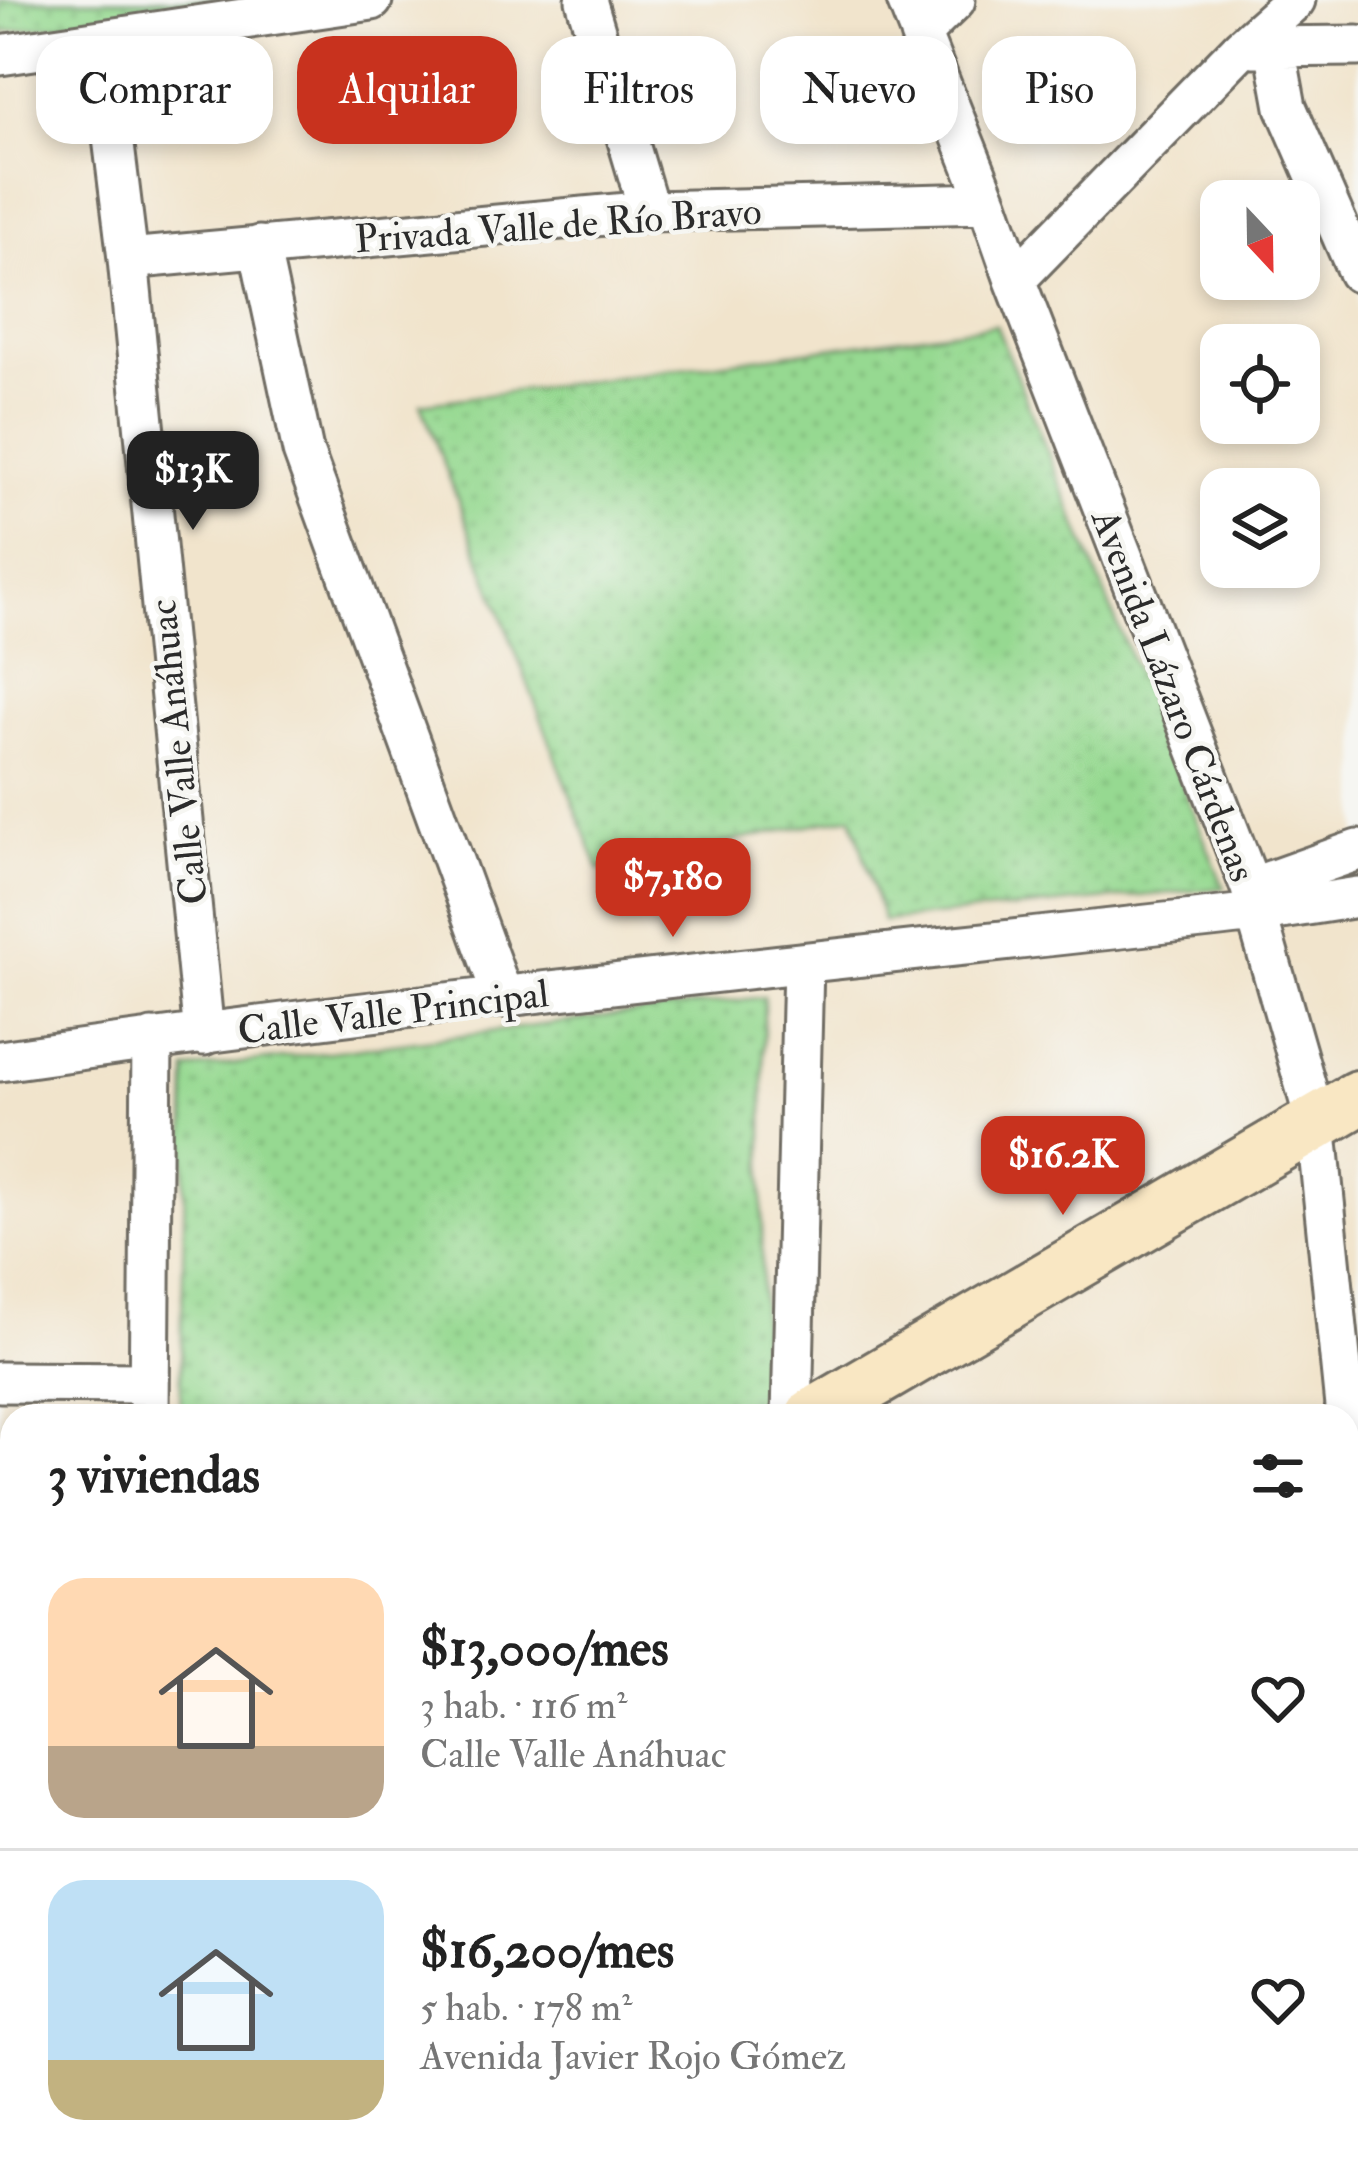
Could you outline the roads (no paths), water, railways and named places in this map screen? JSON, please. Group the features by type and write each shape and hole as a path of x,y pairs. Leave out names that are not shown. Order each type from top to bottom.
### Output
{"street":[{"path":"128,36 372,0"},
{"path":"586,0 649,211"},
{"path":"913,17 955,0"},
{"path":"1015,280 1258,47 1295,0"},
{"name":"Avenida Lázaro Cárdenas","path":"913,17 1337,1110 1349,1402"},
{"path":"1258,47 1358,46"},
{"path":"1258,47 1358,272"},
{"path":"0,55 36,50"},
{"name":"Calle Valle Anáhuac","path":"114,144 205,1035"},
{"name":"Privada Valle de Río Bravo","path":"128,259 649,211 988,203"},
{"path":"259,246 303,451 502,997"},
{"path":"1253,900 1358,850"},
{"name":"Calle Valle Principal","path":"0,1061 152,1039 803,964 1253,900 1358,897"},
{"path":"792,1404 803,964"},
{"path":"0,1382 149,1400 152,1039"},
{"path":"834,1404 1337,1110"}]}
